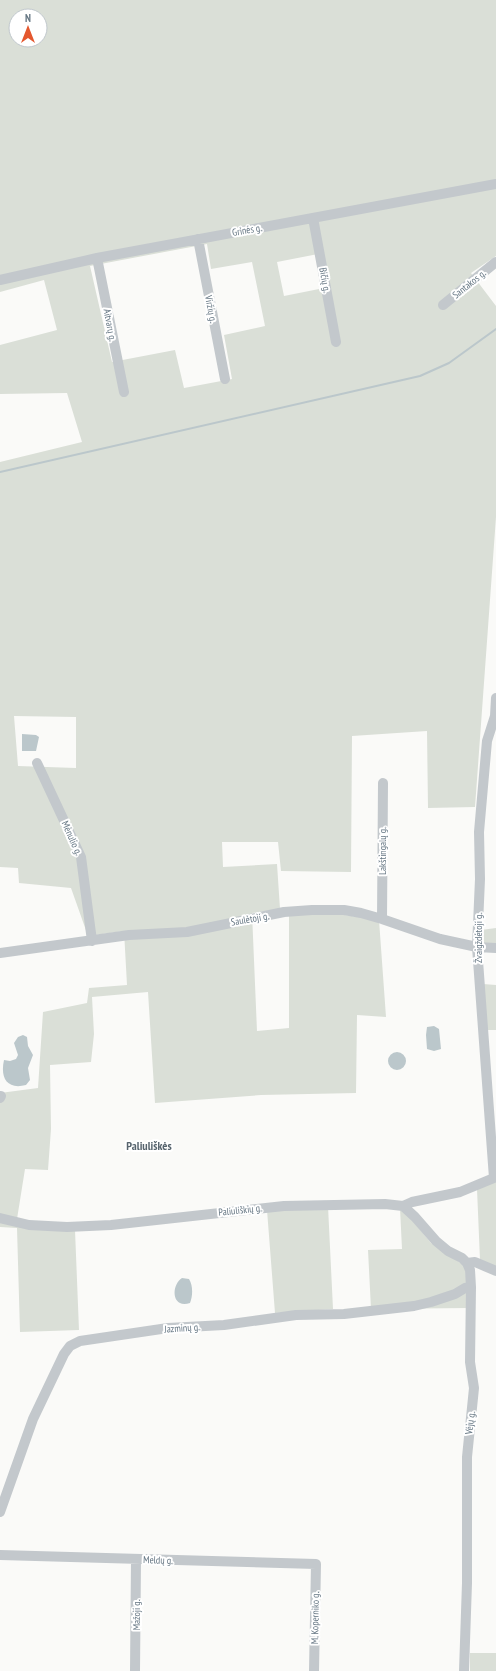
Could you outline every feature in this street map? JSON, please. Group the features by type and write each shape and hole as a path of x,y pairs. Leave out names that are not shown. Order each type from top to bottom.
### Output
{"street":[{"name":"Grinės g.","path":"0,280 97,258 496,184"},
{"name":"Bičių g.","path":"313,218 336,342"},
{"name":"Viržių g.","path":"198,239 225,378"},
{"name":"Aitvarų g.","path":"97,258 124,392"},
{"name":"Santakos g.","path":"443,305 496,262"},
{"name":"Žvaigždėtoji g.","path":"495,1178 476,947 480,879 479,832 487,741 495,716 496,698"},
{"name":"Mėnulio g.","path":"37,763 82,857 92,941"},
{"name":"Lakštingalų g.","path":"382,919 383,783"},
{"name":"Saulėtoji g.","path":"0,953 129,935 187,932 284,912 312,910 344,910 361,913 428,936 476,947 496,948"},
{"name":"Paliuliškių g.","path":"0,1218 29,1225 67,1227 111,1225 284,1206 385,1204 403,1206 412,1202 455,1194 495,1178"},
{"path":"403,1206 436,1241 467,1263 475,1262 496,1271"},
{"name":"Vėjų g.","path":"464,1671 467,1583 467,1457 474,1388 470,1362 471,1287 470,1270 467,1263"},
{"name":"Jazminų g.","path":"0,1512 33,1419 64,1354 70,1346 82,1341 168,1328 224,1325 296,1315 344,1314 414,1306 455,1294 465,1288 471,1287"},
{"name":"Meldų g.","path":"0,1555 316,1564"},
{"name":"Mažoji g.","path":"135,1671 136,1559"},
{"name":"M. Koperniko g.","path":"314,1671 316,1564"}],"shaded area":[{"path":"0,0 496,0 496,256 471,273 496,306 496,517 475,807 428,808 427,731 352,736 351,872 281,871 278,842 222,842 223,867 277,864 280,909 252,913 257,1031 289,1028 289,915 331,913 379,920 386,1017 357,1015 356,1093 261,1095 155,1103 148,992 92,997 94,1034 91,1062 50,1065 51,1129 48,1170 25,1169 17,1219 0,1214 0,1093 38,1088 43,1012 87,1003 89,988 127,985 124,931 88,936 71,888 19,883 18,868 0,867 0,462 82,442 67,393 0,394 0,345 57,330 44,280 0,292","holes":["207,244 211,269 252,262 265,326 224,335 232,379 184,388 175,350 112,362 90,266","318,254 324,288 284,296 277,262","14,716 76,717 76,768 18,766"]},
{"path":"22,734 36,735 39,737 36,751 22,751"},
{"path":"496,928 496,945 481,944 481,930"},
{"path":"483,984 496,985 496,1030 487,1030"},
{"path":"434,1026 439,1029 441,1049 434,1051 427,1049 426,1035 427,1027"},
{"path":"23,1035 27,1037 28,1046 33,1055 28,1068 30,1080 26,1085 14,1086 6,1081 4,1077 4,1060 10,1061 16,1059 18,1055 14,1043 18,1037"},
{"path":"397,1052 403,1055 406,1061 403,1067 397,1070 391,1067 388,1061 391,1055"},
{"path":"496,1179 496,1268 480,1260 477,1189"},
{"path":"328,1206 333,1309 275,1313 267,1210"},
{"path":"400,1208 403,1209 431,1243 465,1266 469,1308 371,1309 368,1250 402,1249"},
{"path":"0,1221 75,1230 79,1330 20,1332 17,1228 0,1227"},
{"path":"182,1278 189,1279 192,1287 190,1303 179,1303 176,1300 176,1286 178,1281"},
{"path":"470,1653 496,1653 496,1671 470,1671"}],"waterway":[{"path":"0,472 420,376 449,363 496,329"}],"district":[{"name":"Paliuliškės","path":"149,1145"}]}
